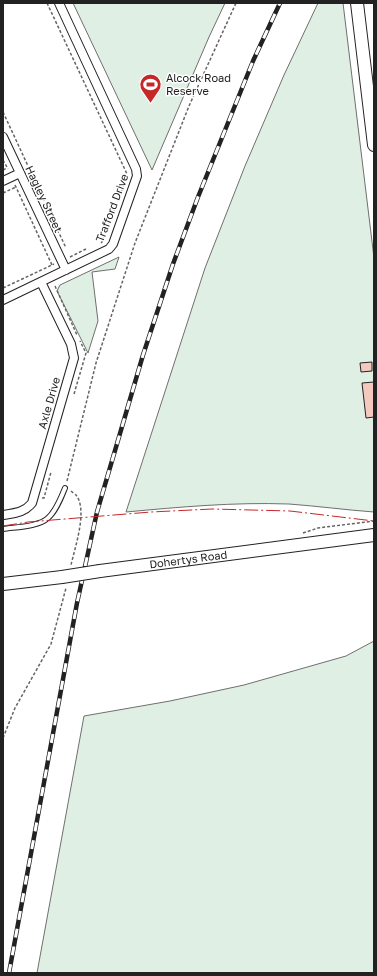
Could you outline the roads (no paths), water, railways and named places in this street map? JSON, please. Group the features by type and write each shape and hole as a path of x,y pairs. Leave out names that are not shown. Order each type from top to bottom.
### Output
{"main road":[{"path":"358,3 374,145"},
{"name":"Dohertys Road","path":"3,584 64,582 100,572 374,535"}],"street":[{"name":"Trafford Drive","path":"3,300 103,253 111,247 138,176 59,3"},
{"name":"Hagley Street","path":"3,137 66,270"},
{"path":"3,181 20,173"},
{"name":"Axle Drive","path":"3,515 18,513 28,508 32,504 74,358 71,344 41,282"}],"lane":[{"path":"3,529 39,524 48,519 65,488"}],"railway":[{"path":"9,973 77,603 97,512 143,355 173,264 198,197 253,61 280,3"}],"place":[{"name":"Alcock Road Reserve","path":"151,104"}]}
